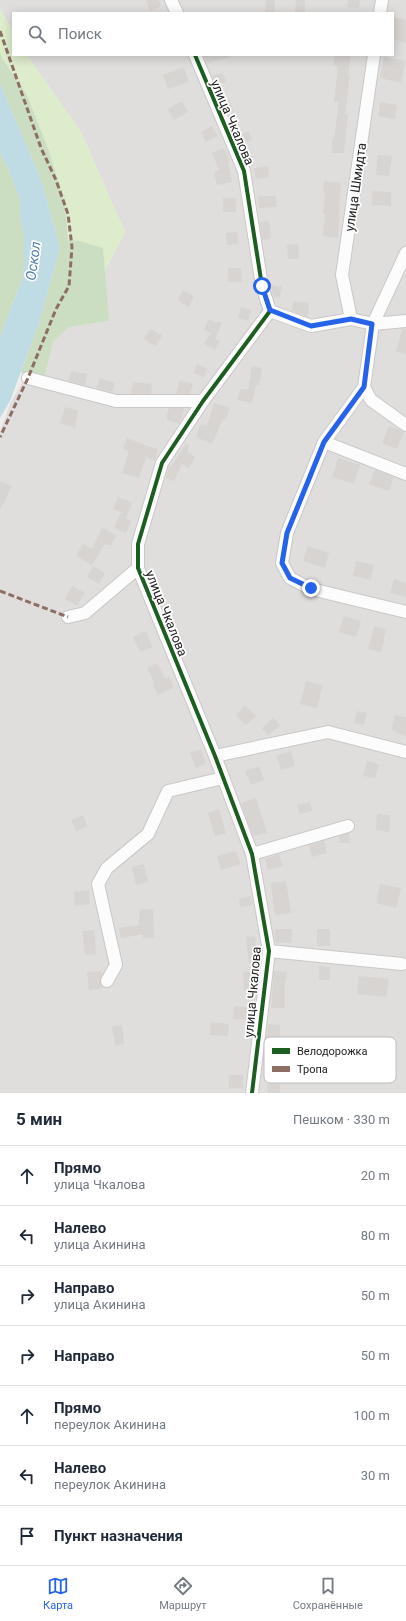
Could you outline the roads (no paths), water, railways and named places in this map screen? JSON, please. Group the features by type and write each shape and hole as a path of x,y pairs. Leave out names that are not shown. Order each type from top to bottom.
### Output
{"street":[{"path":"171,0 177,12"},
{"path":"380,12 382,0"},
{"name":"улица Чкалова","path":"195,56 244,171 262,286 270,310 204,401 162,463 138,544 138,568 216,756 252,854 269,952 252,1093"},
{"name":"улица Шмидта","path":"351,319 342,275 374,56"},
{"path":"406,253 372,324 364,387 324,442 287,533 282,563 290,578 311,588 406,612"},
{"path":"270,310 311,326 351,319 372,324 406,321"},
{"path":"28,378 116,402 204,401"},
{"path":"364,387 371,400 406,425"},
{"path":"324,442 406,474"},
{"path":"68,617 85,612 138,568"},
{"path":"216,756 328,732 406,752"},
{"path":"107,981 116,965 98,884 107,868 148,834 168,792 223,778"},
{"path":"252,854 348,826"},
{"path":"269,952 402,964"}],"water":[{"name":"Оскол","path":"0,83 42,182 60,248 39,323 10,401 0,418 0,337 21,282 24,268 24,235 20,218 20,199 8,168 0,153"}]}
